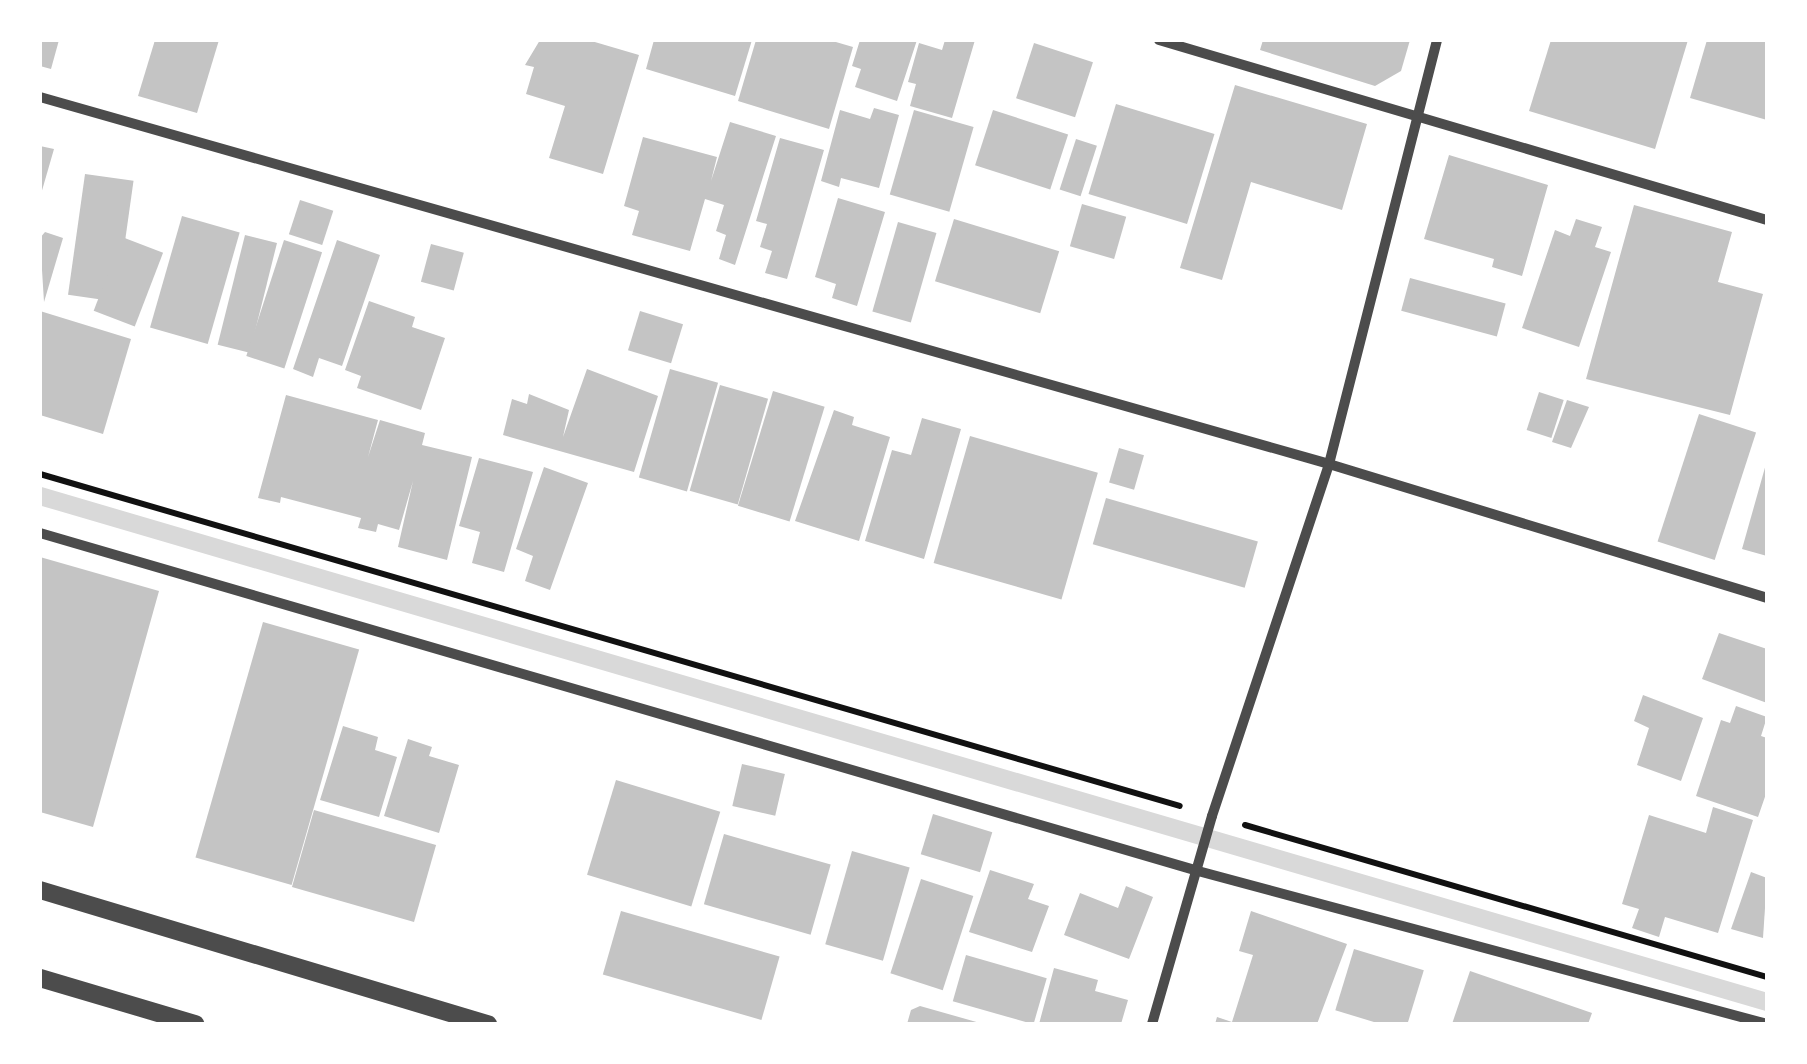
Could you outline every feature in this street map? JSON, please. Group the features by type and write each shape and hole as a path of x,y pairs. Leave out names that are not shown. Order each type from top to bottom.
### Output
{"street":[{"path":"1158,40 1767,220"},
{"path":"1152,1024 1211,819 1328,464 1436,40"},
{"path":"40,96 1328,464 1767,598"},
{"path":"40,533 1199,867 1767,1024"},
{"path":"40,890 488,1024"},
{"path":"40,978 195,1024"}],"path":[{"path":"40,474 1211,819 1767,977"}],"building":[{"path":"40,40 59,40 51,69 40,66"},
{"path":"155,40 219,40 197,113 138,96"},
{"path":"540,40 588,40 639,55 603,174 549,158 565,106 526,94 534,67 525,65"},
{"path":"654,40 752,40 735,96 646,69"},
{"path":"756,40 829,40 853,47 829,129 738,101"},
{"path":"860,40 917,40 897,101 855,87 861,69 852,66"},
{"path":"945,40 975,40 952,118 910,106 916,84 908,82 919,43 942,50"},
{"path":"1263,40 1410,40 1401,71 1375,86 1260,50"},
{"path":"1551,40 1688,40 1655,149 1529,111"},
{"path":"1707,40 1767,41 1767,120 1690,98"},
{"path":"1034,43 1093,62 1075,117 1016,98"},
{"path":"1235,85 1367,124 1342,210 1251,182 1222,280 1180,268"},
{"path":"1116,104 1214,134 1187,224 1089,194"},
{"path":"874,108 899,115 879,188 841,178 839,187 821,181 840,110 870,119"},
{"path":"914,110 974,127 949,212 890,195"},
{"path":"993,110 1068,134 1050,190 975,165"},
{"path":"730,122 776,136 735,265 719,259 726,235 716,231 724,205 705,199 690,251 632,235 639,211 624,206 643,137 717,157 711,181"},
{"path":"780,138 824,150 787,279 765,273 772,251 760,247 767,224 756,221"},
{"path":"1076,139 1097,146 1081,196 1060,189"},
{"path":"40,146 54,149 41,194 40,194"},
{"path":"1449,155 1548,185 1522,276 1492,267 1494,259 1424,239"},
{"path":"85,174 134,181 117,302 68,295"},
{"path":"838,198 885,212 857,306 832,298 836,284 815,277"},
{"path":"300,200 333,211 322,245 289,234"},
{"path":"1082,204 1126,217 1114,259 1070,246"},
{"path":"1634,205 1732,232 1718,282 1763,294 1730,415 1586,379"},
{"path":"182,216 240,233 208,344 150,328"},
{"path":"954,219 1059,251 1040,313 935,281"},
{"path":"1576,219 1602,227 1595,247 1611,252 1579,347 1522,328 1555,230 1570,236"},
{"path":"898,222 936,233 911,322 872,311"},
{"path":"45,232 63,238 44,302 40,238"},
{"path":"245,235 277,243 250,353 218,345"},
{"path":"122,237 163,253 135,327 94,311"},
{"path":"284,240 322,252 284,368 246,356"},
{"path":"337,240 380,255 342,366 319,358 313,377 293,369"},
{"path":"431,244 464,253 454,290 421,282"},
{"path":"1410,278 1506,304 1497,336 1401,311"},
{"path":"369,301 415,317 412,327 445,338 421,410 357,388 361,376 345,370"},
{"path":"40,311 131,339 103,434 40,415"},
{"path":"640,311 683,324 671,363 628,350"},
{"path":"587,369 658,396 634,472 503,435 512,399 527,404 529,394 569,410 563,437"},
{"path":"670,369 718,383 687,491 639,478"},
{"path":"720,385 768,399 738,505 690,491"},
{"path":"773,391 825,407 790,522 738,506"},
{"path":"1539,392 1564,400 1551,438 1527,430"},
{"path":"286,395 378,420 368,457 380,420 425,433 422,445 472,457 447,560 398,547 413,481 399,530 378,524 376,532 358,528 361,518 281,497 280,503 258,498"},
{"path":"1567,400 1589,407 1571,448 1552,442"},
{"path":"834,410 854,417 852,425 890,437 859,541 795,521"},
{"path":"1699,414 1756,433 1715,560 1658,541"},
{"path":"922,418 961,429 924,559 865,541 892,450 911,455"},
{"path":"970,436 1098,473 1061,600 934,563"},
{"path":"1119,448 1144,455 1134,490 1109,483"},
{"path":"479,458 533,472 504,572 472,563 480,532 459,526"},
{"path":"1767,464 1767,556 1742,549"},
{"path":"544,467 588,483 550,590 525,581 533,556 516,549"},
{"path":"1106,498 1258,542 1245,588 1093,544"},
{"path":"40,557 159,591 93,827 40,812"},
{"path":"263,622 359,650 292,885 195,858"},
{"path":"1719,633 1767,649 1767,703 1702,679"},
{"path":"1643,695 1703,718 1681,781 1637,765 1649,728 1634,721"},
{"path":"1736,706 1767,717 1761,736 1767,738 1767,791 1758,817 1696,796 1721,720 1730,723"},
{"path":"343,726 378,737 375,750 397,757 379,817 320,800"},
{"path":"408,739 432,747 429,756 459,765 439,833 384,816"},
{"path":"742,764 785,774 775,816 732,806"},
{"path":"616,780 720,812 691,907 587,875"},
{"path":"1713,807 1753,820 1718,933 1665,917 1659,937 1632,928 1639,909 1622,904 1649,815 1706,833"},
{"path":"314,810 436,845 414,922 292,887"},
{"path":"933,814 992,832 980,872 921,854"},
{"path":"724,834 831,865 811,935 704,904"},
{"path":"852,851 910,868 883,961 825,944"},
{"path":"990,870 1034,884 1028,899 1049,906 1032,952 969,932"},
{"path":"1751,872 1767,878 1763,938 1731,929"},
{"path":"921,879 973,896 943,990 890,973"},
{"path":"1126,886 1153,897 1129,959 1064,935 1080,893 1118,908"},
{"path":"621,911 780,956 761,1020 603,974"},
{"path":"1251,911 1347,944 1317,1024 1215,1024 1217,1017 1232,1022 1253,955 1239,951"},
{"path":"1354,949 1424,970 1407,1024 1380,1024 1335,1010"},
{"path":"966,955 1047,978 1034,1024 953,1001"},
{"path":"1054,968 1098,980 1095,991 1128,1000 1121,1024 1039,1024"},
{"path":"1470,971 1592,1013 1588,1024 1452,1024"},
{"path":"920,1006 980,1024 907,1024 911,1010"}],"waterway":[{"path":"40,496 1767,1002"}]}
